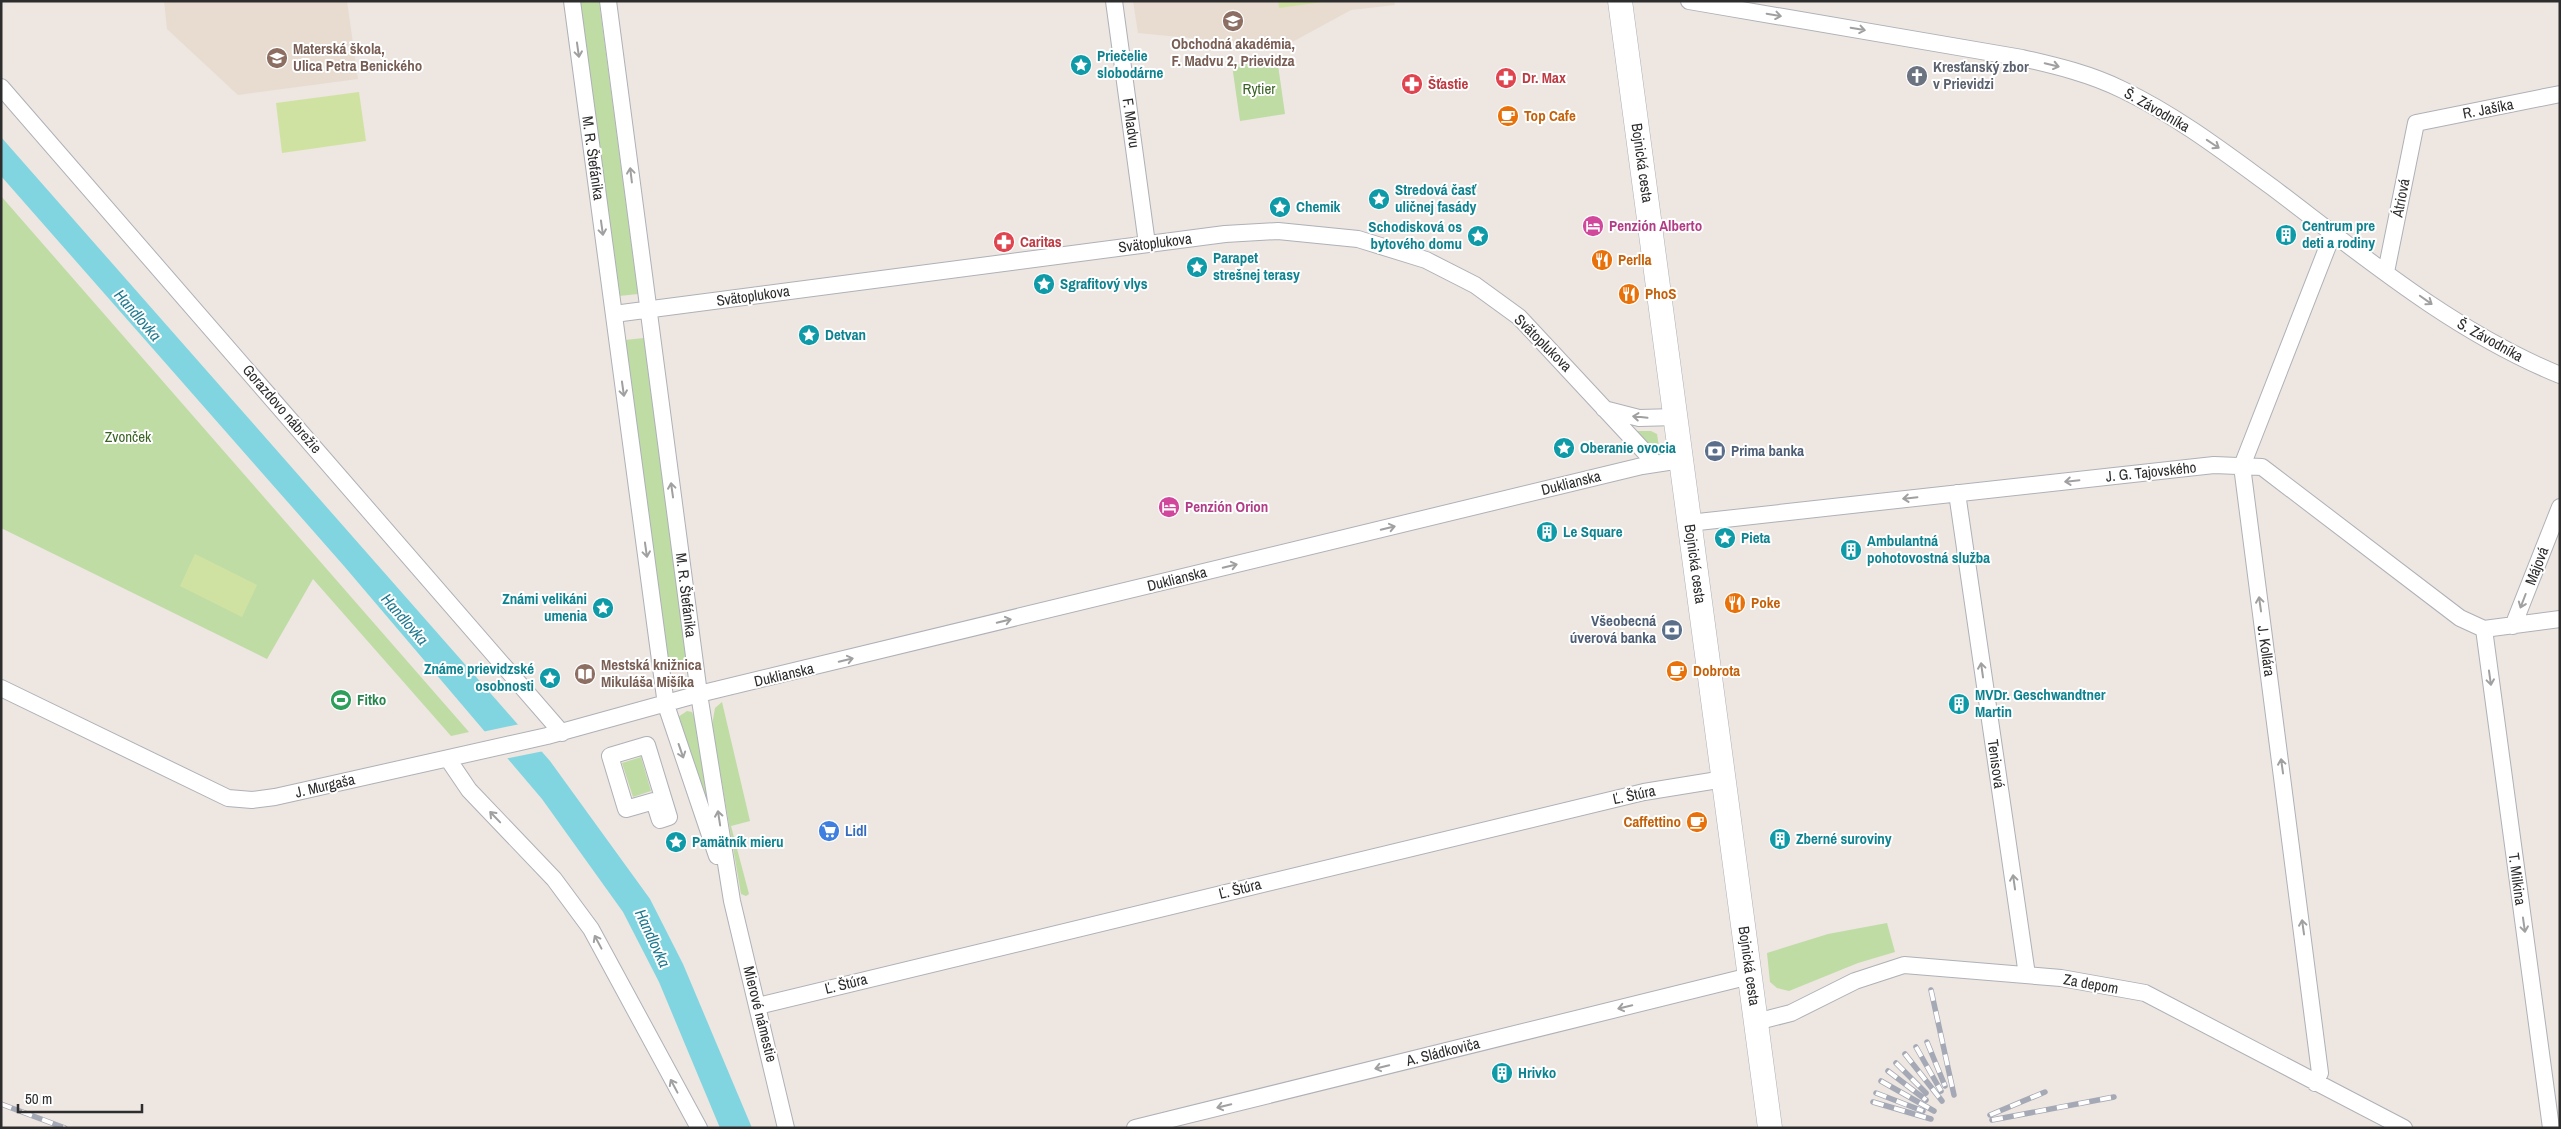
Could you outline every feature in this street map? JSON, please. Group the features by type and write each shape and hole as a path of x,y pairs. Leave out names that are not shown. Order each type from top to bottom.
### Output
{"street":[{"name":"M. R. Štefánika","path":"572,1 666,704"},
{"name":"M. R. Štefánika","path":"608,1 699,694"},
{"name":"F. Madvu","path":"1114,1 1147,244"},
{"name":"Bojnická cesta","path":"1620,1 1770,1128"},
{"name":"Š. Závodníka","path":"1689,1 2022,58 2074,70 2122,89 2171,116 2219,148 2451,318 2513,354 2560,375"},
{"name":"Gorazdovo nábrežie","path":"1,87 555,734"},
{"name":"R. Jašíka","path":"2416,123 2560,94"},
{"name":"Átriová","path":"2386,272 2416,123"},
{"name":"Svätoplukova","path":"649,310 1225,234 1278,231 1358,239 1426,260 1475,285 1519,317 1656,464"},
{"name":"J. Kollára","path":"2315,1083 2320,1073 2309,975 2242,466 2333,233"},
{"path":"614,314 649,310"},
{"path":"1604,409 1639,418 1676,417"},
{"path":"1656,464 1681,460"},
{"name":"Duklianska","path":"699,694 782,676 1656,464"},
{"name":"J. G. Tajovského","path":"1690,523 2214,465 2262,467 2460,618 2484,629"},
{"name":"Tenisová","path":"1956,493 2027,975"},
{"name":"Májová","path":"2513,626 2560,507"},
{"path":"2484,629 2560,619"},
{"name":"T. Milkina","path":"2484,629 2551,1128"},
{"name":"J. Murgaša","path":"1,688 228,798 252,800 275,797 474,753 555,734 666,704"},
{"path":"666,704 699,694"},
{"name":"Mierové námestie","path":"699,694 732,901"},
{"name":"Mierové námestie","path":"666,704 732,901 786,1128"},
{"path":"647,745 669,817 660,820 654,801 626,809 610,756 647,745"},
{"path":"448,759 469,790 554,878 591,930 699,1128"},
{"name":"Ľ. Štúra","path":"758,1006 1644,792 1724,779"},
{"name":"Za depom","path":"1756,1022 1791,1013 1855,981 1904,966 2061,978 2145,993 2404,1128"},
{"name":"A. Sládkoviča","path":"1135,1128 1750,976"}],"shaded area":[{"name":"Materská škola, Ulica Petra Benického","path":"164,1 347,1 358,79 238,95 167,29"},
{"name":"Obchodná akadémia, F. Madvu 2, Prievidza","path":"1133,1 1394,1 1395,5 1351,10 1283,47 1138,33"}],"green space":[{"path":"580,1 599,1 638,294 619,296"},
{"path":"1278,1 1323,1 1323,2 1279,8"},
{"name":"Rytier","path":"1277,58 1285,114 1240,121 1232,65"},
{"path":"359,92 366,141 282,153 276,103"},
{"name":"Zvonček","path":"1,196 469,732 451,736 313,579 267,659 1,528"},
{"path":"644,338 688,668 669,671 625,340"},
{"path":"1633,431 1651,431 1657,434 1659,447 1648,446"},
{"path":"195,554 257,585 242,617 180,586"},
{"path":"722,702 750,821 731,826 749,894 746,896 741,894 712,725 715,708"},
{"path":"687,711 692,712 695,720 712,813 708,814 678,717"},
{"path":"641,757 651,791 633,797 622,763"},
{"path":"1887,923 1895,952 1858,963 1789,991 1777,988 1770,982 1767,953 1828,934"}],"water":[{"name":"Handlovka","path":"1,137 550,761 650,899 683,964 752,1128 720,1128 659,982 623,912 542,799 344,566 1,176"}],"pier":[{"path":"520,724 544,751 504,759 482,732"}],"railway":[{"path":"1931,990 1954,1095"},
{"path":"1927,1042 1945,1086"},
{"path":"1916,1047 1941,1091"},
{"path":"1905,1054 1942,1101"},
{"path":"1896,1063 1926,1093"},
{"path":"1888,1071 1926,1100"},
{"path":"1881,1081 1934,1111"},
{"path":"1990,1115 2045,1092"},
{"path":"1876,1093 1923,1111"},
{"path":"1992,1120 2114,1097"},
{"path":"1873,1102 1931,1119"},
{"path":"1,1104 65,1128"}],"place":[{"name":"Obchodná akadémia, F. Madvu 2, Prievidza","path":"1233,21"},
{"name":"Materská škola, Ulica Petra Benického","path":"277,58"},
{"name":"Priečelie slobodárne","path":"1081,65"},
{"name":"Kresťanský zbor v Prievidzi","path":"1917,76"},
{"name":"Dr. Max","path":"1506,78"},
{"name":"Šťastie","path":"1412,84"},
{"name":"Top Cafe","path":"1508,116"},
{"name":"Stredová časť uličnej fasády","path":"1379,199"},
{"name":"Chemik","path":"1280,207"},
{"name":"Penzión Alberto","path":"1593,226"},
{"name":"Centrum pre deti a rodiny","path":"2286,235"},
{"name":"Schodisková os bytového domu","path":"1478,236"},
{"name":"Caritas","path":"1004,242"},
{"name":"Perlla","path":"1602,260"},
{"name":"Parapet strešnej terasy","path":"1197,267"},
{"name":"Sgrafitový vlys","path":"1044,284"},
{"name":"PhoS","path":"1629,294"},
{"name":"Detvan","path":"809,335"},
{"name":"Oberanie ovocia","path":"1564,448"},
{"name":"Prima banka","path":"1715,451"},
{"name":"Penzión Orion","path":"1169,507"},
{"name":"Le Square","path":"1547,532"},
{"name":"Pieta","path":"1725,538"},
{"name":"Ambulantná pohotovostná služba","path":"1851,550"},
{"name":"Poke","path":"1735,603"},
{"name":"Známi velikáni umenia","path":"603,608"},
{"name":"Všeobecná úverová banka","path":"1672,630"},
{"name":"Dobrota","path":"1677,671"},
{"name":"Mestská knižnica Mikuláša Mišíka","path":"585,674"},
{"name":"Známe prievidzské osobnosti","path":"550,678"},
{"name":"Fitko","path":"341,700"},
{"name":"MVDr. Geschwandtner Martin","path":"1959,704"},
{"name":"Caffettino","path":"1697,822"},
{"name":"Lidl","path":"829,831"},
{"name":"Zberné suroviny","path":"1780,839"},
{"name":"Pamätník mieru","path":"676,842"},
{"name":"Hrivko","path":"1502,1073"}]}
